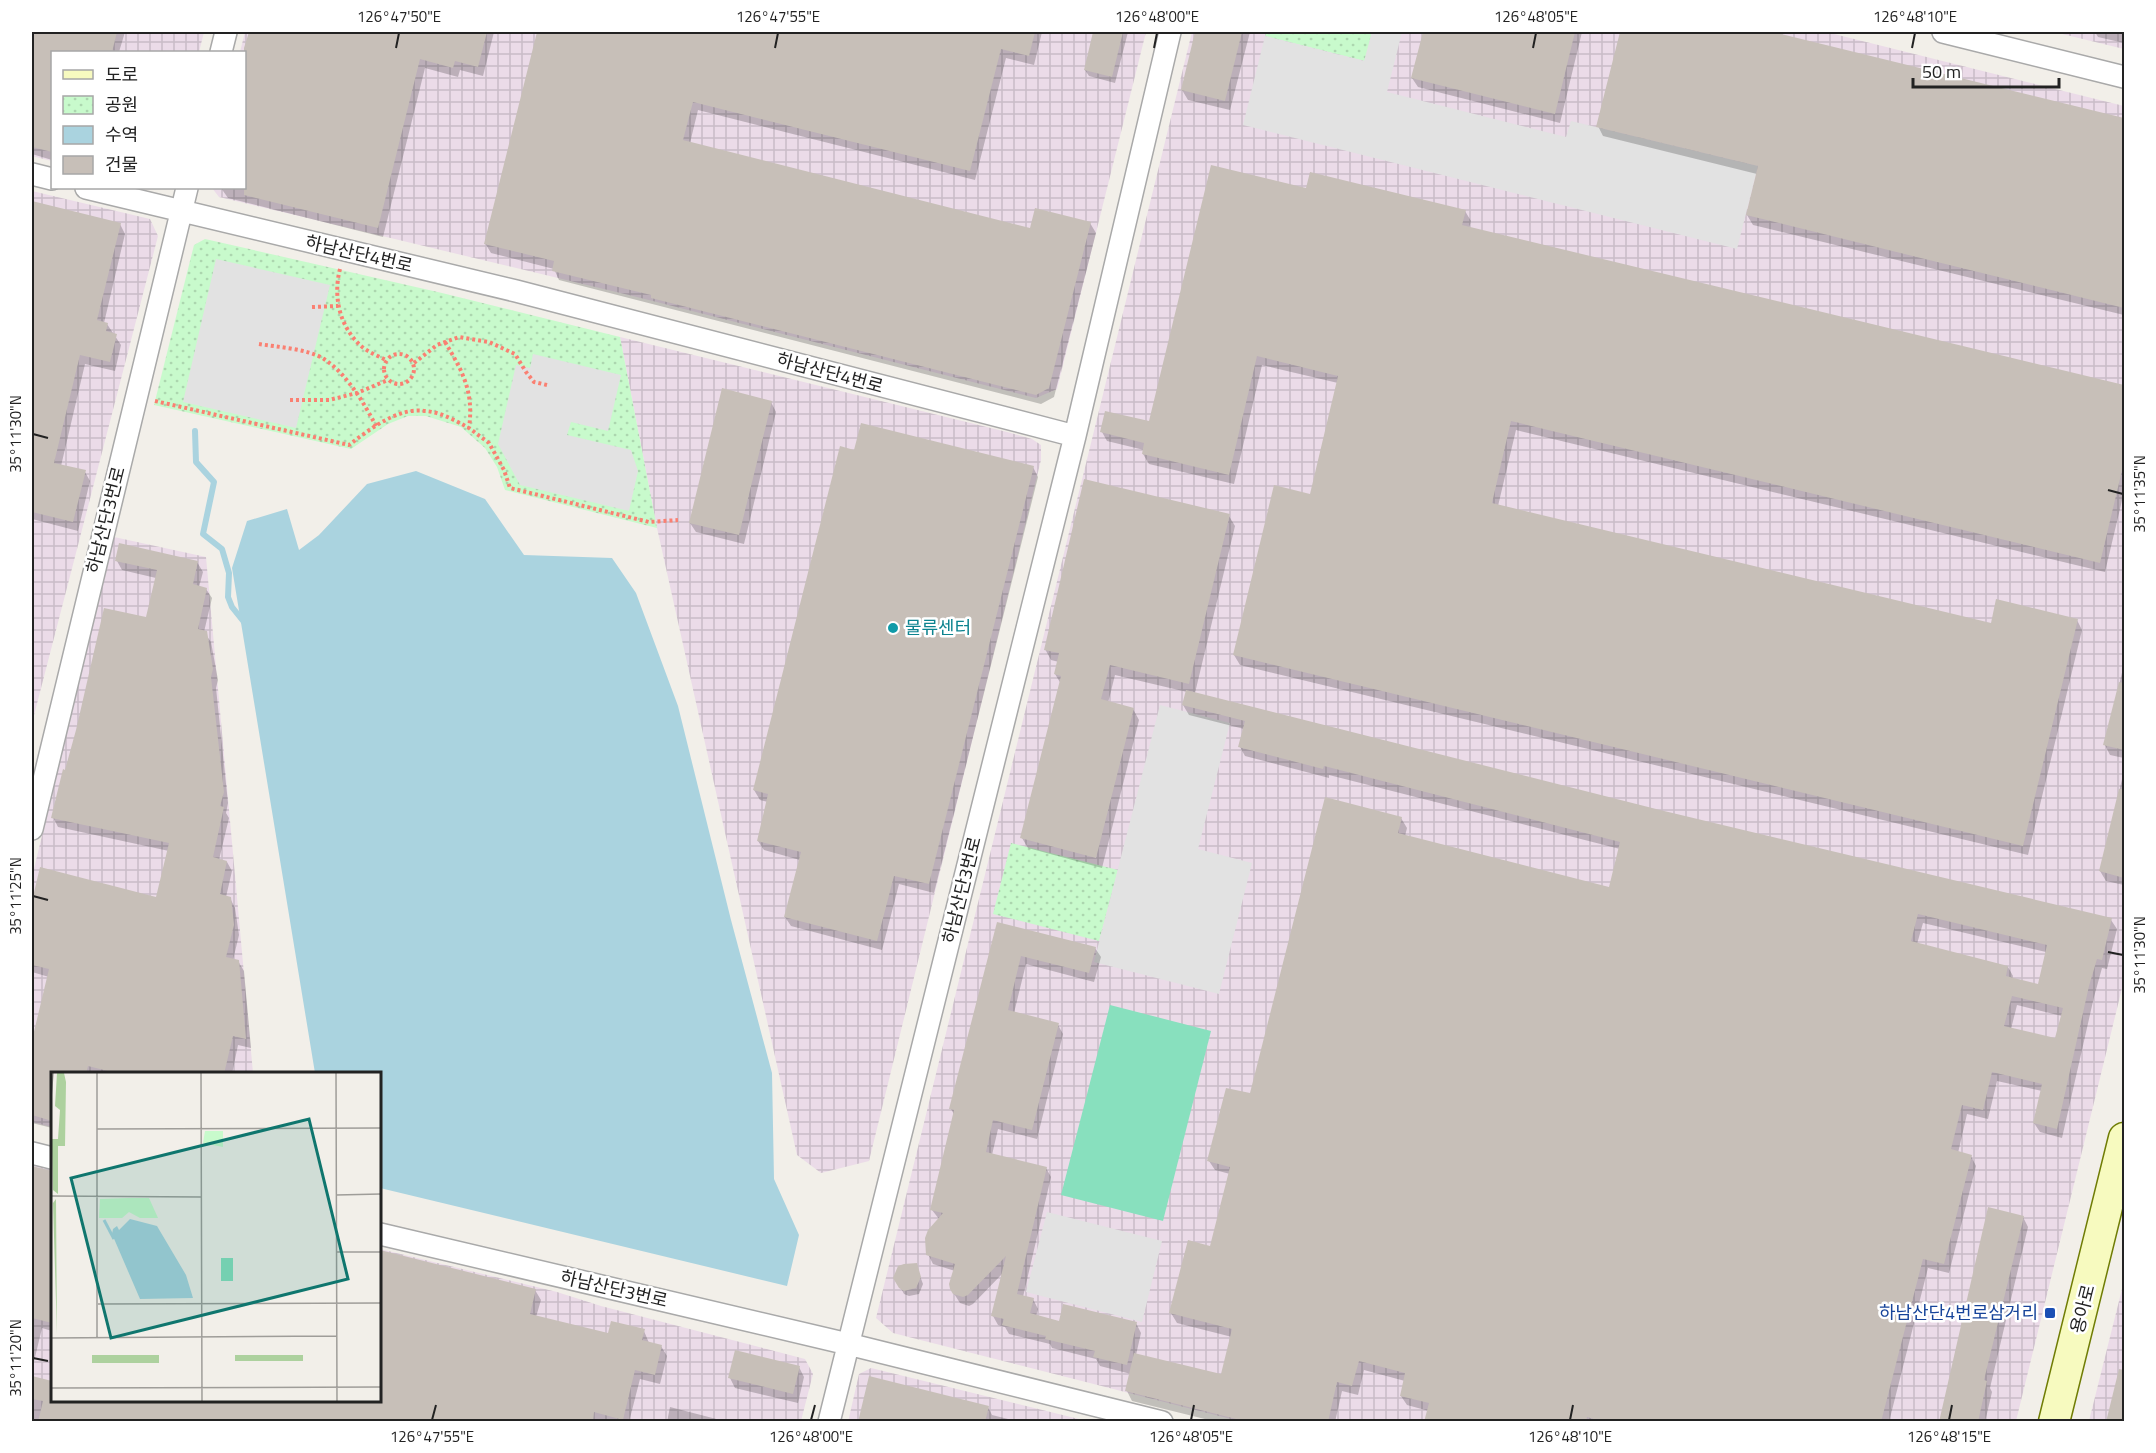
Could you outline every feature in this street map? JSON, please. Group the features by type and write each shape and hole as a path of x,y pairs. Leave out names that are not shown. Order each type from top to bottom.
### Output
{"street":[{"path":"221,51 226,32"},
{"path":"1075,436 1170,32"},
{"path":"1943,32 2124,77"},
{"path":"32,174 51,179"},
{"name":"하남산단4번로","path":"90,189 516,291 1075,436"},
{"path":"181,211 187,189"},
{"name":"하남산단3번로","path":"32,829 181,211"},
{"name":"하남산단3번로","path":"829,1422 1075,436"},
{"name":"용아로","path":"2054,1422 2118,1198 2124,1138"},
{"path":"32,1153 51,1158"},
{"name":"하남산단3번로","path":"381,1234 849,1344 1162,1422"}],"path":[{"path":"344,250 336,284 338,306 349,331 362,347 386,360"},
{"path":"312,307 338,306"},
{"path":"414,363 437,345 459,337 489,342 515,354 525,372 534,382 547,385"},
{"path":"445,342 462,369 470,396 469,428"},
{"path":"260,344 324,359 357,393 376,426"},
{"path":"404,354 414,363 415,370 408,382 394,384 384,374 386,360 390,356 404,354"},
{"path":"290,400 329,400 357,393 388,380"},
{"path":"136,397 349,445 383,421 407,412 425,411 449,418 469,428 489,443 504,470 510,488 649,522 678,520"}],"shaded area":[{"path":"32,32 204,32 199,51 51,51 51,161 32,156"},
{"path":"245,32 1146,32 1057,389 1036,398 633,296 219,197 213,189 246,189 246,51 240,51"},
{"path":"1192,32 1826,32 2124,106 2124,980 2016,1421 1239,1421 893,1333 876,1318"},
{"path":"1372,32 1402,32 1387,92 1566,137 1571,121 1758,166 1737,249 1243,125 1265,36 1364,61"},
{"path":"2054,32 2124,32 2124,49"},
{"path":"32,191 150,219 158,236 32,723"},
{"path":"216,259 330,285 296,428 183,402"},
{"path":"620,337 1007,432 1032,439 1041,445 1041,460 869,1161 821,1173 797,1155 657,528"},
{"path":"533,354 621,375 608,431 571,422 567,435 631,450 638,471 629,511 520,485 498,444 516,365 530,368"},
{"path":"114,537 206,557 253,1072 51,1072 51,1127 32,1122 32,877"},
{"path":"1160,705 1230,723 1198,849 1252,863 1219,994 1094,962"},
{"path":"32,1163 51,1168 51,1402 381,1402 381,1249 557,1292 601,1306 805,1359 813,1374 801,1421 32,1421"},
{"path":"1047,1212 1162,1241 1142,1322 1026,1292"},
{"path":"2124,1281 2124,1421 2089,1421"},
{"path":"871,1368 1087,1421 848,1422 859,1374"}],"green space":[{"path":"1267,32 1372,32 1365,61 1265,36"},
{"path":"205,239 442,293 620,337 657,528 505,490 497,467 485,448 461,427 426,416 408,416 388,424 351,449 154,405 194,245"},
{"path":"1011,843 1118,870 1099,941 993,914"},
{"path":"1110,1005 1211,1031 1163,1221 1061,1195"}],"water":[{"path":"416,471 485,499 524,555 612,558 636,593 678,706 772,1073 774,1179 799,1235 787,1286 381,1188 381,1072 315,1072 232,568 247,521 287,509 299,550 319,535 367,484"}],"building":[{"path":"32,32 117,32 112,51 51,51 51,152 32,147"},
{"path":"249,32 487,32 478,67 455,61 453,68 420,59 378,228 244,195 244,189 246,189 246,51 244,48"},
{"path":"537,32 1035,32 1029,56 1001,49 970,171 693,102 683,140 1030,228 1035,208 1091,222 1049,388 1036,395 651,298 651,295 552,271 554,261 484,244"},
{"path":"1093,32 1123,32 1112,77 1084,70"},
{"path":"1195,32 1242,32 1225,101 1181,90"},
{"path":"1423,32 1575,32 1555,114 1411,78"},
{"path":"1620,32 1773,32 2124,118 2124,308 1746,215 1758,166 1596,127"},
{"path":"1211,165 1306,188 1310,172 1466,210 1462,225 2124,385 2124,462 2100,563 1511,421 1492,503 1991,623 1996,599 2078,619 2023,846 1233,655 1274,485 1310,494 1338,376 1257,356 1229,475 1142,454 1144,443 1100,432 1105,411 1149,421"},
{"path":"32,201 121,223 97,320 108,323 106,331 117,334 110,362 80,355 54,463 86,470 73,522 32,512"},
{"path":"722,388 772,401 739,535 689,523"},
{"name":"물류센터","path":"861,423 1034,466 929,884 894,876 877,941 784,917 801,852 757,841 768,794 753,790 840,446 854,450"},
{"path":"1084,479 1230,514 1189,684 1110,665 1101,699 1134,708 1096,858 1020,838 1061,676 1054,674 1059,653 1044,650"},
{"path":"119,543 198,561 193,584 207,588 198,629 207,631 213,669 211,677 224,792 220,806 224,807 213,857 227,861 220,894 231,897 234,925 226,957 239,960 246,1039 233,1036 224,1072 112,1072 88,1066 86,1072 51,1072 51,1121 32,1115 32,1040 49,969 32,965 32,901 40,867 156,897 169,843 51,818 63,769 65,770 76,730 104,608 146,617 157,570 115,561"},
{"path":"2119,682 2124,683 2124,750 2103,745"},
{"path":"1186,690 1660,810 2112,918 2102,960 2097,959 2089,986 2057,1129 2033,1123 2042,1084 1992,1072 1983,1110 1962,1105 1951,1149 1972,1155 1944,1264 1923,1259 1881,1422 1604,1422 1587,1417 1586,1422 1424,1422 1429,1403 1400,1396 1405,1373 1359,1361 1352,1386 1337,1382 1328,1422 1248,1422 1125,1391 1134,1353 1221,1374 1232,1329 1169,1313 1188,1240 1210,1246 1230,1167 1207,1161 1226,1088 1250,1093 1325,797 1402,817 1398,833 1609,887 1620,842 1324,766 1323,769 1238,747 1245,721 1182,705","holes":["1918,914 2047,945 2038,984 2006,976 2008,966 1911,941","2012,996 2063,1008 2055,1038 2004,1026"]},
{"path":"2119,789 2124,789 2124,878 2099,871"},
{"path":"997,922 1096,947 1089,973 1021,956 1008,1010 1059,1023 1032,1130 993,1120 986,1152 1047,1167 1017,1294 1034,1298 1030,1313 1059,1321 1063,1304 1137,1322 1127,1365 1093,1357 1095,1351 1045,1339 1046,1336 1002,1325 1004,1319 991,1316 1006,1256 968,1295 963,1297 953,1294 950,1289 949,1284 955,1264 926,1255 925,1238 928,1230 943,1213 930,1210 954,1110 949,1109"},
{"path":"32,1166 51,1171 51,1323 32,1318"},
{"path":"1988,1207 2024,1216 1984,1380 1987,1381 1978,1422 1939,1422"},
{"path":"381,1250 536,1289 530,1314 608,1333 611,1321 645,1329 642,1340 662,1345 655,1375 635,1370 623,1420 594,1412 593,1422 38,1422 43,1401 32,1399 32,1376 51,1381 51,1402 381,1402"},
{"path":"917,1263 921,1277 916,1288 904,1291 899,1288 893,1278 898,1266"},
{"path":"735,1350 800,1366 793,1394 728,1378"},
{"path":"2119,1369 2124,1370 2124,1422 2106,1422"},
{"path":"869,1376 989,1406 985,1422 858,1422"}],"waterway":[{"path":"195,431 196,462 214,482 203,534 222,549 229,573 228,597 232,607 244,622"}],"place":[{"name":"물류센터","path":"893,628"},
{"name":"하남산단4번로삼거리","path":"2050,1313"}]}
